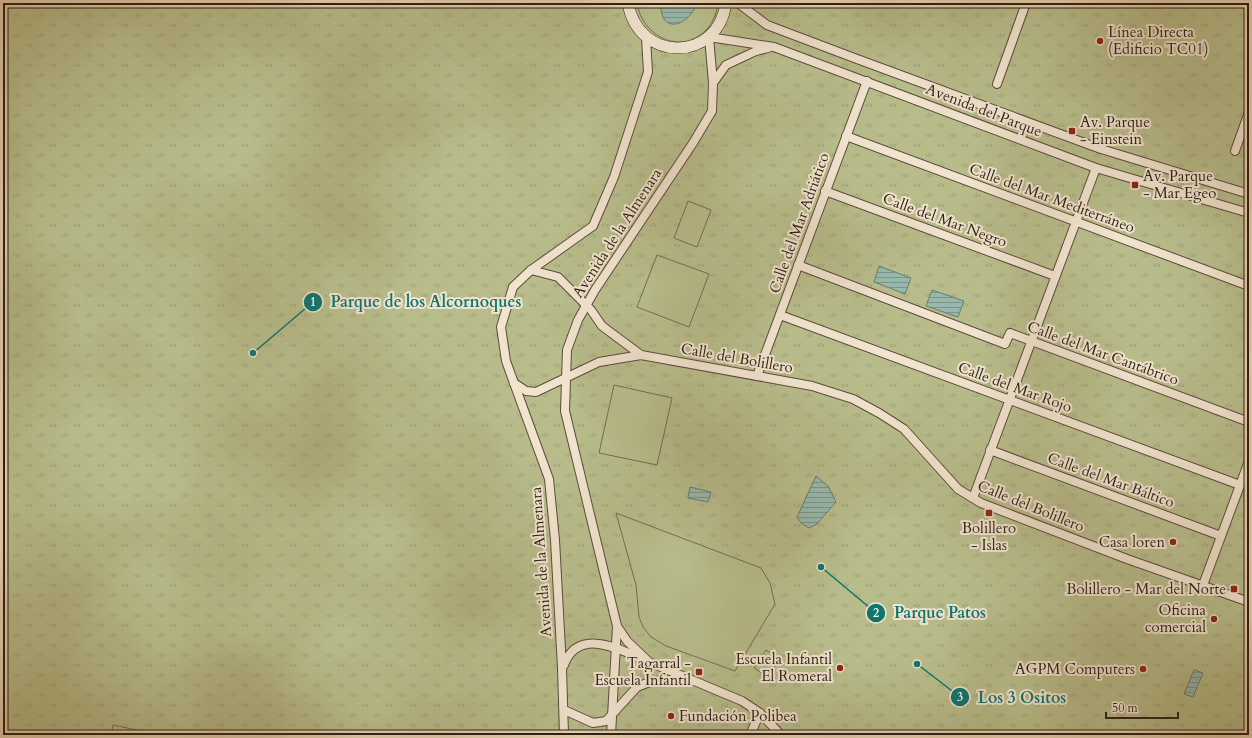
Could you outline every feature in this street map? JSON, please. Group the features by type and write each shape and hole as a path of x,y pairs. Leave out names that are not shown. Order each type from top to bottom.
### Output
{"street":[{"path":"628,3 630,14 636,27 646,38 658,45 672,48 686,48 709,37 719,25 725,13 726,3"},
{"name":"Avenida del Parque","path":"738,3 767,25 1101,149 1249,194"},
{"path":"996,84 1026,3"},
{"name":"Avenida de la Almenara","path":"611,735 617,626 565,411 567,350 578,320 586,305 712,112 713,83 709,37"},
{"name":"Avenida del Parque","path":"709,37 774,47 868,81 1096,168 1249,213"},
{"name":"Avenida de la Almenara","path":"564,735 555,540 549,479 506,361 501,327 513,287 531,270 593,226 614,176 648,72 646,38"},
{"path":"713,83 726,65 756,51 774,47"},
{"name":"Calle del Mar Adriático","path":"757,376 846,136 868,81"},
{"path":"1234,151 1249,112"},
{"name":"Calle del Mar Mediterráneo","path":"846,136 1249,286"},
{"path":"973,498 1096,168"},
{"name":"Calle del Mar Negro","path":"826,191 1055,276"},
{"name":"Calle del Mar Cantábrico","path":"798,265 1005,344 1010,333 1249,422"},
{"path":"531,270 558,277 586,305 602,326 641,355"},
{"name":"Calle del Mar Rojo","path":"780,315 1240,485"},
{"path":"514,383 526,392 536,392 565,376 599,362 641,355"},
{"name":"Calle del Bolillero","path":"641,355 812,386 853,400 879,413 904,429 944,476 958,489 981,503 1119,556 1249,602"},
{"name":"Calle del Mar Báltico","path":"990,450 1221,536"},
{"path":"1203,585 1249,461"},
{"path":"617,626 627,641 649,662"},
{"path":"562,668 567,656 582,645 599,643 616,648 742,701 760,713 781,735"},
{"path":"564,710 593,724 606,721 613,711 637,687 652,681 690,679"},
{"path":"750,735 760,713"}],"green space":[{"path":"3,3 1249,3 1249,735 3,735"},
{"path":"637,3 718,3 718,5 714,18 706,30 696,38 674,42 664,39 654,33 646,25 640,15"},
{"path":"688,201 711,210 697,247 674,238"},
{"path":"657,255 709,274 689,327 637,307"},
{"path":"614,385 672,398 657,465 599,453"},
{"path":"616,513 761,568 770,583 775,604 735,671 666,646 651,637 643,627 639,617 636,585"},
{"path":"766,650 779,659 768,677 754,668"},
{"path":"113,725 160,735 111,735"}],"water":[{"path":"661,3 697,3 688,18 675,24 669,23 665,20 662,13"},
{"path":"879,266 911,278 905,294 874,282"},
{"path":"932,290 964,301 958,317 926,306"},
{"path":"816,476 828,486 836,502 817,524 809,528 801,523 797,517"},
{"path":"690,487 711,492 708,502 688,498"},
{"path":"1194,670 1203,673 1193,697 1184,694"}],"place":[{"name":"Línea Directa (Edificio TC01)","path":"1100,41"},
{"name":"Av. Parque - Einstein","path":"1072,131"},
{"name":"Av. Parque - Mar Egeo","path":"1135,185"},
{"name":"Parque de los Alcornoques","path":"253,353"},
{"name":"Bolillero - Islas","path":"989,513"},
{"name":"Casa loren","path":"1173,542"},
{"name":"Parque Patos","path":"821,567"},
{"name":"Bolillero - Mar del Norte","path":"1234,589"},
{"name":"Oficina comercial","path":"1214,619"},
{"name":"Los 3 Ositos","path":"917,664"},
{"name":"Escuela Infantil El Romeral","path":"840,668"},
{"name":"AGPM Computers","path":"1143,669"},
{"name":"Tagarral - Escuela Infantil","path":"699,672"},
{"name":"Fundación Polibea","path":"671,716"}]}
